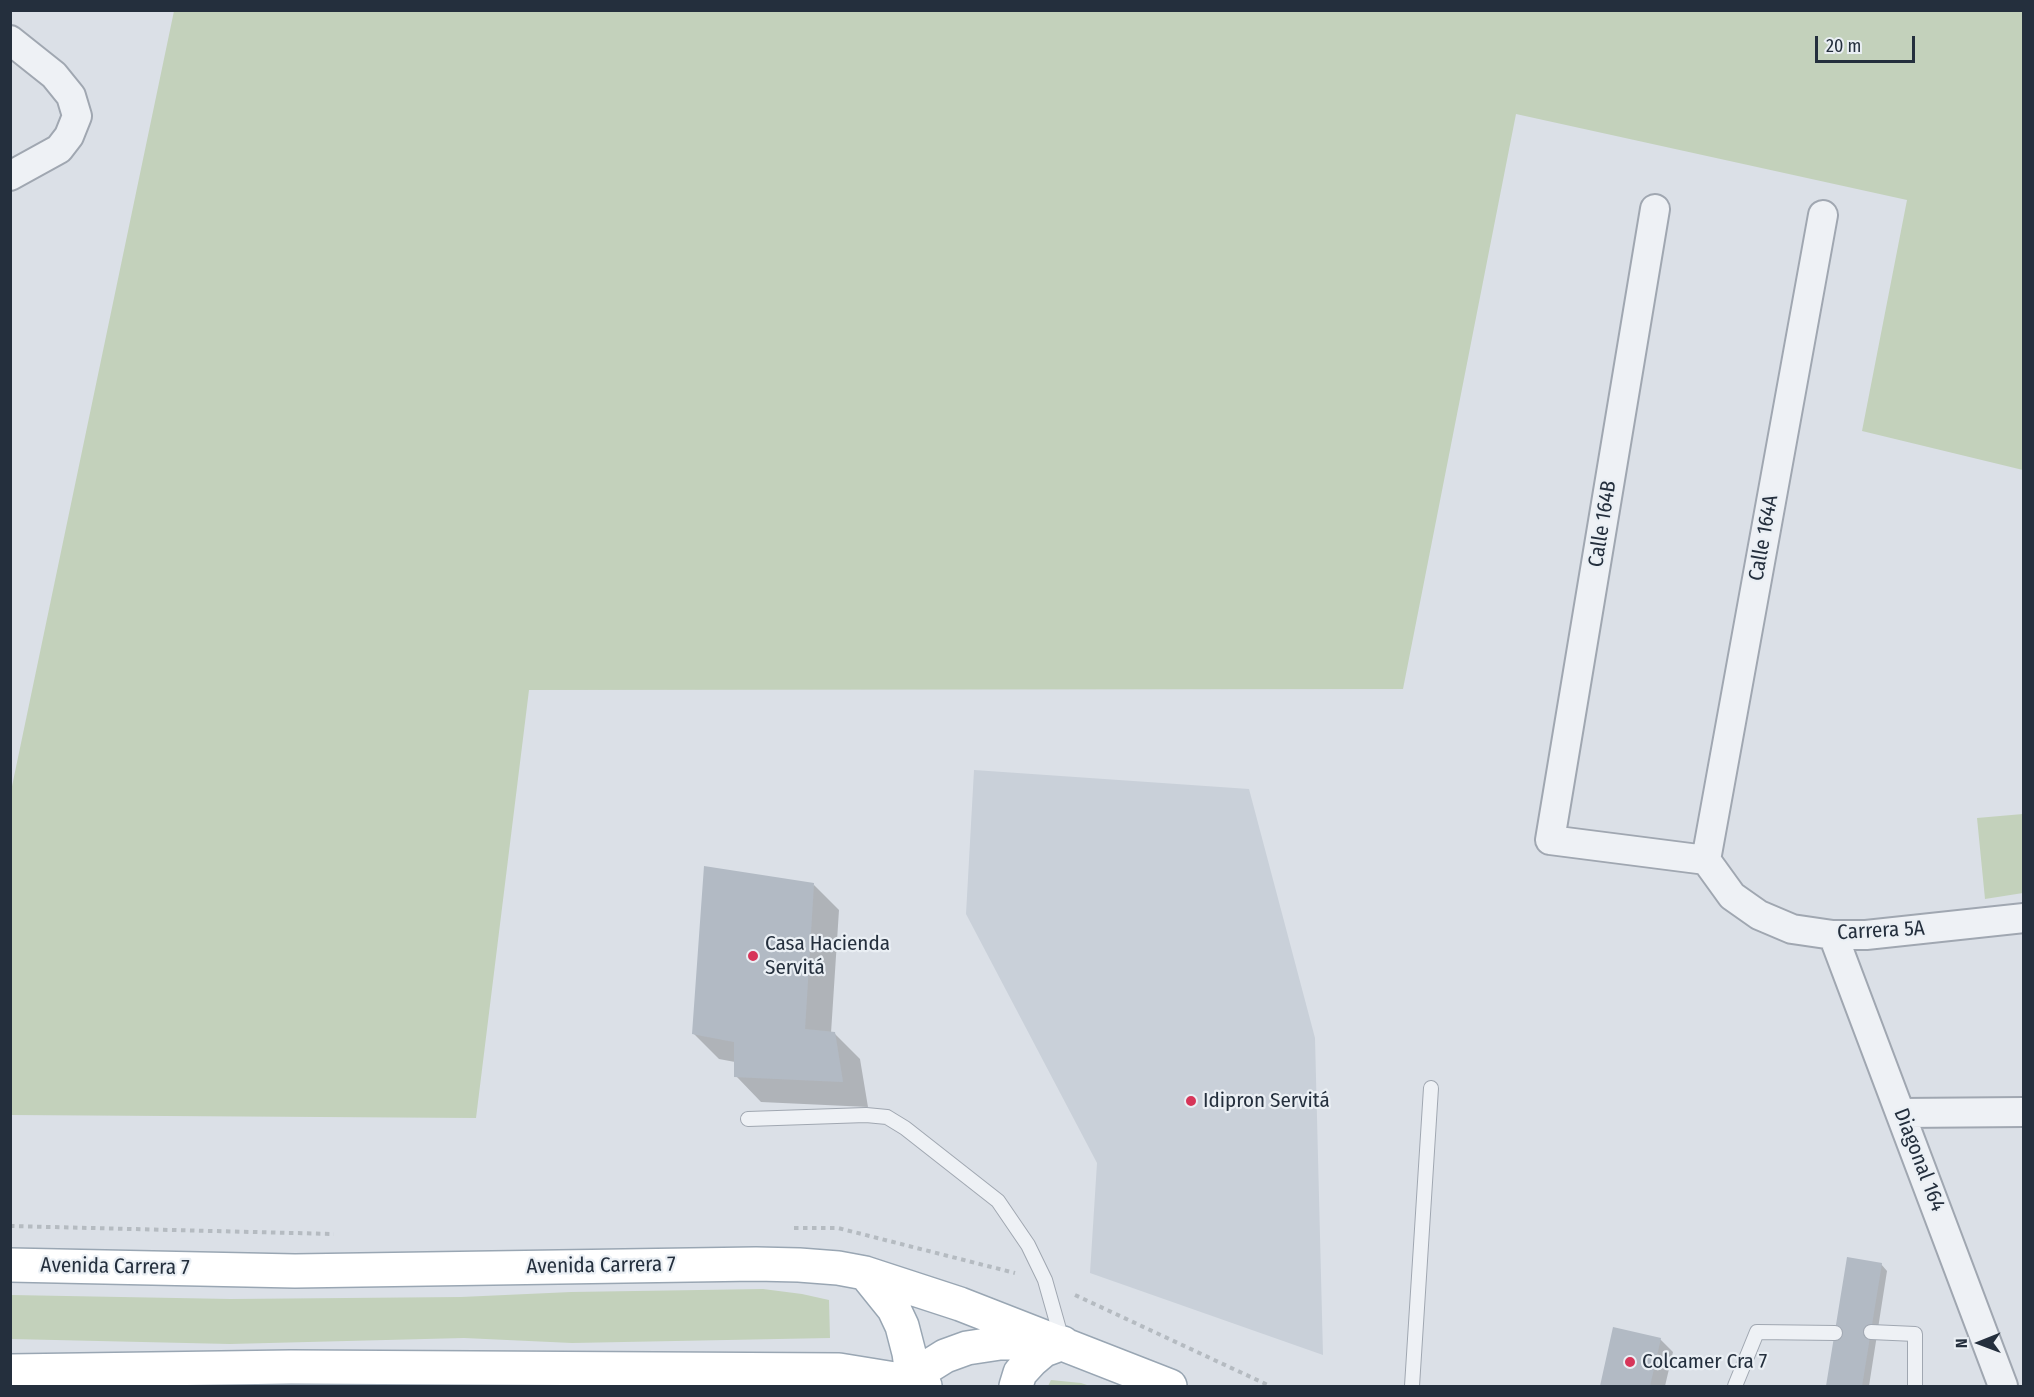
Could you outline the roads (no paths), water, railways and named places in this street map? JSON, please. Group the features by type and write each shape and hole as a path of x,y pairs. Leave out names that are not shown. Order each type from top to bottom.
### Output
{"main road":[{"name":"Avenida Carrera 7","path":"10,1265 295,1271 777,1264 838,1268 865,1274 960,1304 1170,1386"},
{"path":"865,1274 894,1309 902,1326 919,1384"},
{"path":"919,1384 928,1366 945,1356 967,1348 1029,1341 1064,1343"},
{"path":"1016,1386 1020,1373 1031,1360 1044,1350 1064,1343"},
{"path":"10,1371 291,1367 839,1370 919,1384"}],"street":[{"path":"10,40 54,75 71,96 77,116 69,136 59,149 10,176"},
{"name":"Calle 164B","path":"1655,209 1550,840 1706,860"},
{"name":"Calle 164A","path":"1706,860 1823,215"},
{"name":"Carrera 5A","path":"1706,860 1732,896 1759,915 1792,929 1833,935 1866,935 2024,918"},
{"name":"Diagonal 164","path":"1833,935 2003,1386"},
{"path":"1902,1113 2024,1112"}],"lane":[{"path":"1412,1386 1431,1088"},
{"path":"748,1119 866,1115 887,1117 905,1128 998,1201 1028,1245 1045,1280 1064,1343"},
{"path":"1735,1386 1757,1332 1835,1333"},
{"path":"1871,1332 1915,1334 1915,1386"}],"place":[{"name":"Casa Hacienda Servitá","path":"753,956"},
{"name":"Idipron Servitá","path":"1191,1101"},
{"name":"Colcamer Cra 7","path":"1630,1362"}]}
